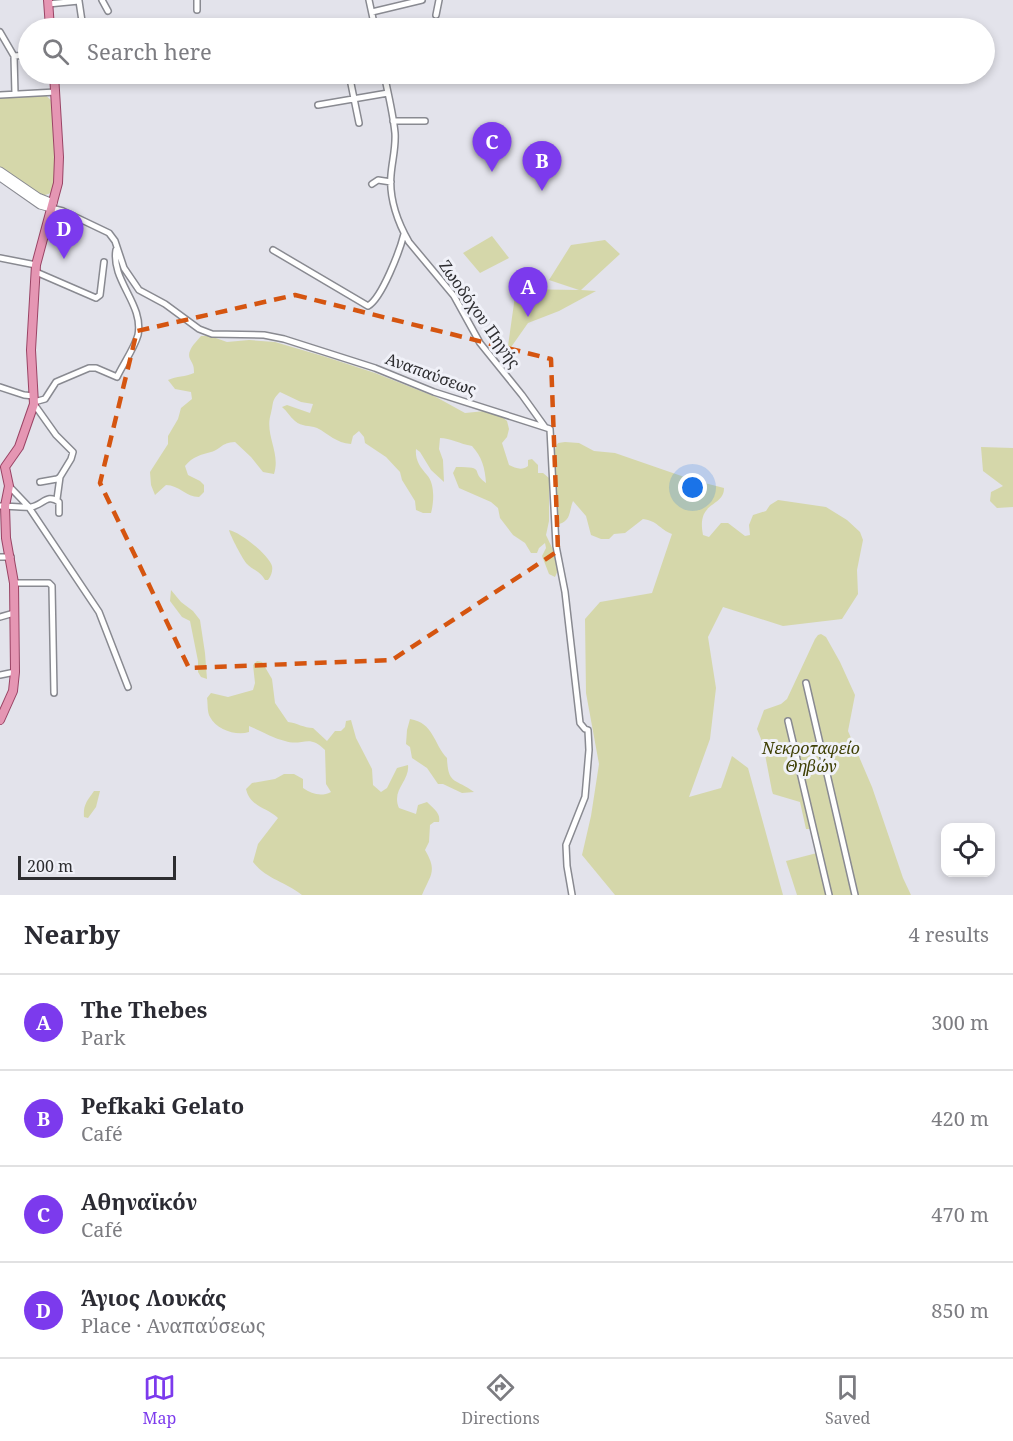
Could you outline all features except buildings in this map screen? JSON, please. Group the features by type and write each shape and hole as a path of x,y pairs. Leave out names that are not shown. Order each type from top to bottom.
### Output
{"main road":[{"path":"48,2 49,18"},
{"path":"0,720 13,691 15,672 14,583 3,506 9,486 3,465 19,447 34,400 31,350 36,268 58,183 55,84"}],"street":[{"path":"102,0 108,11"},
{"path":"196,10 197,0"},
{"path":"369,0 373,18"},
{"path":"372,12 422,0"},
{"path":"436,15 439,0"},
{"path":"48,2 79,1 82,18"},
{"path":"0,32 14,57 15,94"},
{"path":"14,57 18,56"},
{"path":"351,84 359,123"},
{"name":"Ζωοδόχου Πηγής","path":"386,84 395,146 391,182 395,207 404,234 408,242 454,296 480,343 545,427"},
{"path":"0,95 56,92"},
{"path":"318,105 388,93"},
{"path":"393,121 425,121"},
{"path":"0,171 52,205"},
{"path":"0,177 40,205 52,205"},
{"path":"372,184 378,180 391,182"},
{"name":"Αναπαύσεως","path":"52,205 109,233 124,268 139,290 165,304 199,329 212,334 264,335 284,339 365,364 434,392 545,427"},
{"path":"273,250 368,306 376,299 404,234"},
{"path":"34,400 45,399 56,382 89,368 96,368 117,377 136,340 138,328 134,305 118,272 115,260 117,248"},
{"path":"0,258 36,268 96,298 100,295 104,262"},
{"path":"0,387 34,400 56,435 73,452 60,477 59,513"},
{"path":"524,421 533,412"},
{"path":"545,427 550,429 556,546 565,592 580,723 588,730 589,750 585,797 566,845 572,895"},
{"path":"40,482 60,477"},
{"path":"9,486 28,506 99,612 128,687"},
{"path":"3,506 32,507 47,498 67,505"},
{"path":"0,557 10,557"},
{"path":"14,583 49,582 52,586 54,693"},
{"path":"0,617 14,613"},
{"path":"0,675 15,672"},
{"path":"806,683 855,895"},
{"path":"788,722 829,895"}],"highlighted area":[{"path":"295,295 551,359 558,551 392,660 189,668 100,483 137,331"}],"green space":[{"path":"44,94 52,101 57,159 51,193 42,196 0,169 0,97"},
{"path":"492,236 509,258 480,273 463,253"},
{"path":"605,240 620,254 581,290 596,291 559,311 528,323 507,353 516,289 579,290 549,280 571,245"},
{"path":"201,336 210,336 227,342 249,340 275,342 375,373 436,397 465,413 485,411 500,415 507,421 509,429 502,443 509,465 523,468 528,466 528,460 532,459 538,465 538,473 543,473 549,478 549,521 546,535 554,552 558,570 555,577 549,574 542,556 546,548 545,543 537,553 531,553 525,543 513,535 500,518 498,508 491,502 459,488 453,473 456,467 477,470 481,479 486,483 482,463 472,446 440,438 439,449 443,460 444,482 431,470 416,449 418,463 430,479 433,488 431,513 423,513 416,510 415,501 402,480 400,472 386,457 365,443 359,431 353,436 351,444 337,440 317,428 300,424 282,407 287,405 310,413 313,404 301,402 280,392 274,400 269,421 276,458 274,474 263,472 235,442 200,455 185,466 188,475 204,485 204,492 199,497 166,485 155,495 150,472 168,444 168,436 178,419 181,408 192,399 191,392 175,389 168,380 194,373 189,353"},
{"path":"558,443 579,443 594,451 615,453 693,480 724,488 720,499 703,516 703,535 709,537 721,523 728,523 745,536 750,535 749,525 753,515 766,511 778,500 826,507 847,520 860,532 863,540 857,570 858,594 842,619 783,626 723,607 708,637 716,688 710,739 689,797 721,788 732,756 748,768 783,895 615,895 582,855 599,764 586,693 585,619 600,602 652,593 672,534 652,521 643,519 625,533 614,534 609,539 601,539 591,535 586,516 573,501 568,518 559,524 554,459"},
{"path":"981,447 1013,448 1013,507 997,508 990,501 991,492 1003,486 983,471"},
{"path":"229,530 247,539 270,561 272,573 268,580 265,580 245,562"},
{"path":"171,590 200,620 207,679 201,677 198,672 190,621 182,617 170,601"},
{"name":"Νεκροταφείο Θηβών","path":"821,634 826,637 840,662 855,695 848,731 872,787 911,895 797,895 786,861 817,853 811,829 806,829 800,802 773,794 763,744 757,729 764,710 781,704 787,699 815,639"},
{"path":"257,661 262,662 272,679 275,703 288,722 313,728 327,741 335,731 341,731 345,727 346,721 351,720 356,738 372,769 373,785 381,792 387,788 397,768 408,765 408,771 397,796 399,808 416,814 418,805 427,802 439,816 439,822 430,825 429,842 425,850 432,869 422,895 302,895 258,868 253,862 258,844 278,818 251,800 246,789 252,783 275,779 284,774 294,774 303,779 303,788 310,792 320,795 331,792 326,784 325,750 319,745 310,741 296,743 285,741 249,726 249,732 233,732 222,729 210,717 207,698 211,693 228,697 253,690 255,683 253,665"},
{"path":"410,719 418,721 429,729 447,758 451,777 474,792 462,793 438,784 427,768 412,758 410,747 406,744"},
{"path":"94,791 100,791 96,807 88,818 84,817 87,800"}],"place":[{"name":"Αθηναϊκόν","path":"492,172"},
{"name":"Pefkaki Gelato","path":"542,191"},
{"name":"Άγιος Λουκάς","path":"64,259"},
{"name":"The Thebes","path":"528,317"}]}
